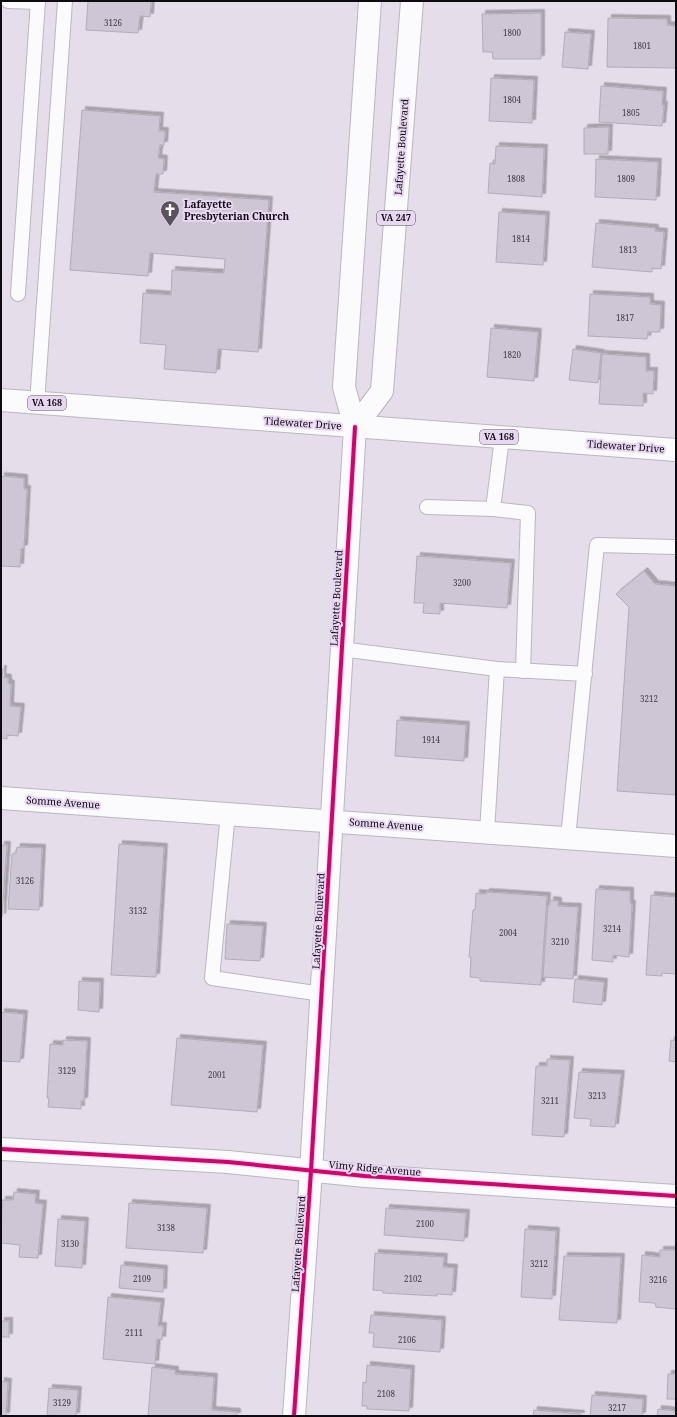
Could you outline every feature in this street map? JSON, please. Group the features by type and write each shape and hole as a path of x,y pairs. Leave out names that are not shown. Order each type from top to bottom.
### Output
{"main road":[{"name":"Lafayette Boulevard","path":"294,1416 322,994 355,427 344,387 370,1"},
{"name":"Lafayette Boulevard","path":"355,427 382,391 412,1"},
{"name":"Tidewater Drive","path":"1,400 676,450"},
{"name":"Somme Avenue","path":"1,798 332,820 676,846"},
{"name":"Vimy Ridge Avenue","path":"1,1148 228,1162 365,1176 676,1196"}],"lane":[{"path":"8,1 38,2 18,294"},
{"path":"37,403 65,1"},
{"path":"493,509 502,438"},
{"path":"427,507 493,509 528,513 523,671"},
{"path":"568,838 598,545 676,547"},
{"path":"341,649 497,669 585,674"},
{"path":"487,832 497,669"},
{"path":"228,813 212,978 322,994"}],"building":[{"path":"88,1 151,1 150,17 140,16 138,33 86,30"},
{"path":"541,13 541,59 493,59 492,52 483,52 482,14"},
{"path":"608,18 667,19 667,25 676,26 676,68 607,67"},
{"path":"565,32 591,34 588,69 562,67"},
{"path":"491,78 534,80 532,123 489,121"},
{"path":"601,86 663,91 662,105 664,105 662,126 599,122"},
{"name":"Lafayette Presbyterian Church","path":"82,110 160,116 159,131 165,131 164,145 160,145 158,158 164,159 163,174 156,174 154,192 269,200 258,352 218,349 216,373 164,369 166,345 140,343 143,293 171,295 172,270 224,273 225,259 150,253 148,276 70,270"},
{"path":"609,127 608,154 584,154 584,128"},
{"path":"496,146 544,148 542,197 488,193 490,163 495,164"},
{"path":"596,159 658,162 656,200 595,197"},
{"path":"499,212 546,215 543,265 496,262"},
{"path":"596,223 655,228 655,231 664,232 661,269 652,268 652,272 592,267"},
{"path":"590,294 650,297 650,304 661,305 660,332 648,332 647,339 588,336"},
{"path":"491,328 538,332 534,381 487,377"},
{"path":"573,349 601,353 598,383 569,380"},
{"path":"602,354 646,357 646,371 654,371 653,394 643,393 643,406 599,404"},
{"path":"1,476 24,478 24,489 27,489 24,548 21,549 20,567 1,566"},
{"path":"417,556 511,563 507,608 440,603 440,614 423,613 424,603 414,603"},
{"path":"644,571 655,584 676,586 676,795 617,791 629,607 616,594"},
{"path":"1,669 3,669 2,677 8,678 8,683 11,684 10,706 21,707 18,736 7,735 7,739 1,738"},
{"path":"397,720 466,725 464,761 395,756"},
{"path":"119,844 164,847 156,977 111,975"},
{"path":"1,845 7,845 2,917 1,917"},
{"path":"17,847 42,848 39,910 8,909 12,854 16,853"},
{"path":"596,889 630,891 630,903 632,904 629,957 613,955 613,962 592,960"},
{"path":"486,892 547,896 541,985 480,981 480,978 470,977 471,957 469,957 476,893 486,894"},
{"path":"651,895 676,897 676,974 662,973 662,976 646,975"},
{"path":"550,900 558,901 558,906 578,907 573,979 543,977 548,905 550,905"},
{"path":"227,924 263,926 260,961 225,959"},
{"path":"575,979 604,982 602,1005 573,1002"},
{"path":"79,981 100,982 99,1012 78,1010"},
{"path":"1,1012 24,1014 20,1062 1,1061"},
{"path":"177,1038 263,1045 257,1112 171,1105"},
{"path":"63,1040 87,1041 84,1101 81,1101 81,1109 48,1107 49,1098 47,1098 50,1044 63,1045"},
{"path":"671,1040 676,1041 676,1062 669,1061"},
{"path":"547,1059 570,1060 564,1137 532,1135 536,1066 547,1066"},
{"path":"579,1072 621,1074 615,1127 590,1126 591,1119 574,1118"},
{"path":"14,1192 36,1194 35,1203 43,1204 38,1258 19,1257 20,1245 1,1243 2,1200 13,1200"},
{"path":"129,1203 207,1208 203,1253 126,1248"},
{"path":"386,1208 466,1213 464,1241 384,1235"},
{"path":"58,1219 85,1221 82,1268 55,1266"},
{"path":"525,1229 556,1231 552,1299 521,1297"},
{"path":"660,1250 676,1250 676,1309 656,1307 655,1303 639,1302 642,1255 660,1257"},
{"path":"375,1253 444,1257 443,1267 454,1268 452,1295 437,1294 437,1296 383,1293 383,1291 373,1290"},
{"path":"564,1256 621,1257 617,1323 559,1320"},
{"path":"121,1265 164,1269 163,1292 119,1288"},
{"path":"108,1297 161,1302 158,1326 163,1326 162,1340 157,1339 155,1364 103,1359"},
{"path":"371,1315 442,1320 440,1352 373,1347 374,1333 369,1333"},
{"path":"1,1321 9,1321 9,1337 1,1337"},
{"path":"367,1365 411,1369 409,1411 367,1409 367,1406 362,1406 363,1382 366,1383"},
{"path":"152,1367 175,1370 175,1374 214,1377 212,1410 237,1412 237,1416 148,1416"},
{"path":"668,1374 676,1374 676,1399 667,1399"},
{"path":"1,1381 8,1382 6,1416 1,1416"},
{"path":"49,1388 78,1390 76,1416 47,1416"},
{"path":"592,1395 643,1399 642,1416 590,1416"},
{"path":"658,1409 676,1411 676,1416 657,1416"},
{"path":"534,1410 581,1414 581,1416 533,1416"}],"cycle path":[{"path":"294,1416 311,1171 355,427"},
{"path":"1,1149 228,1162 365,1176 676,1196"}],"place":[{"name":"Lafayette Presbyterian Church","path":"170,227"}]}
